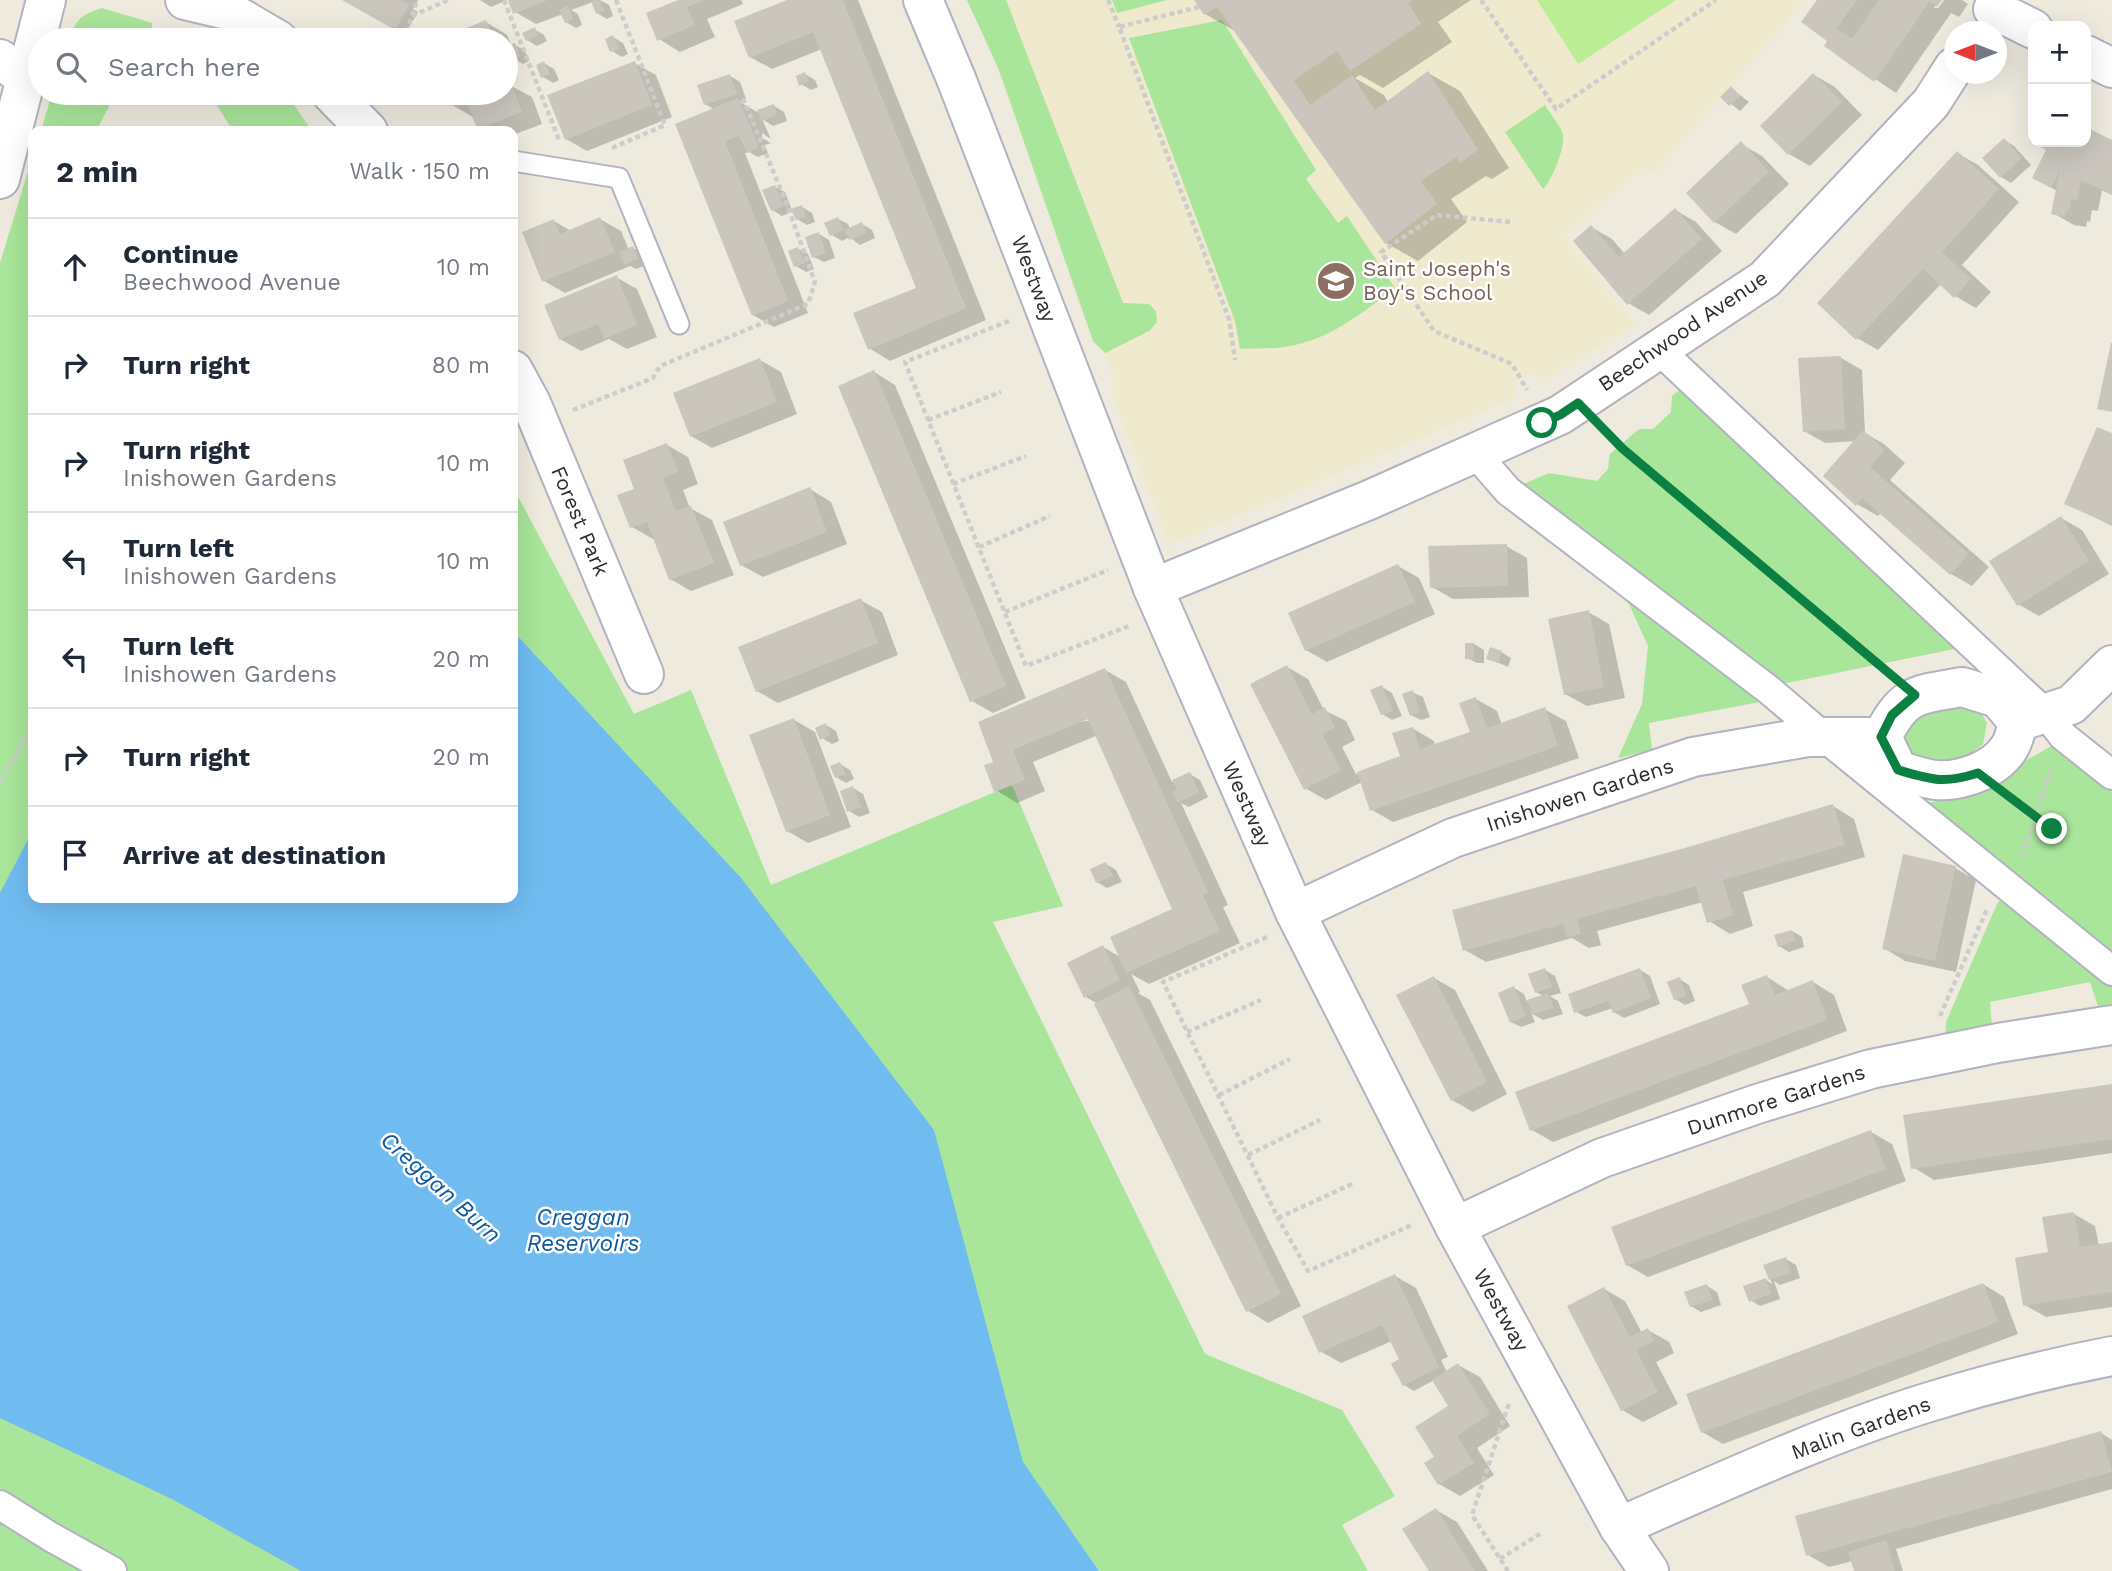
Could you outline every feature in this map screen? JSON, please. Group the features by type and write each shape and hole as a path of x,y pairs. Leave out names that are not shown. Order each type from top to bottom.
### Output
{"street":[{"path":"33,28 46,0"},
{"path":"185,0 227,10 258,28"},
{"name":"Westway","path":"923,0 962,94 1284,924 1455,1227 1619,1527 1649,1571"},
{"path":"1990,13 2028,27"},
{"path":"0,179 14,69 28,39"},
{"path":"2091,58 2112,68"},
{"name":"Beechwood Avenue","path":"1153,588 1369,500 1560,415 1765,279 1931,103 1944,84"},
{"path":"343,105 363,126"},
{"path":"1658,349 2032,718"},
{"name":"Forest Park","path":"518,380 539,423 644,674"},
{"path":"1475,453 1508,491 1769,690 2112,971"},
{"path":"2112,665 2071,705 2032,718 2000,758 1978,773 1956,780 1934,780 1898,770 1881,737 1892,715 1915,695 1962,687 1998,698 2032,718 2063,736 2112,775"},
{"name":"Inishowen Gardens","path":"1284,924 1453,838 1693,757 1808,737 1881,737"},
{"name":"Dunmore Gardens","path":"1455,1227 1602,1158 1757,1104 1871,1069 1998,1043 2112,1025"},
{"name":"Malin Gardens","path":"1619,1527 1787,1455 1926,1403 2065,1365 2112,1356"},
{"path":"0,1505 112,1571"}],"lane":[{"path":"518,162 619,178 679,324"}],"path":[{"path":"408,28 417,0"},
{"path":"412,16 449,0"},
{"path":"503,0 514,28"},
{"path":"518,40 566,168 665,125 616,0"},
{"path":"1108,0 1229,320 1236,360"},
{"path":"1481,0 1556,109 1716,0"},
{"path":"1119,27 1199,7"},
{"path":"539,423 653,378 660,366 808,304 815,282 786,202 742,96"},
{"path":"1510,222 1437,215 1381,252 1434,331 1512,364 1522,378 1542,423"},
{"path":"1014,318 905,362 1026,666 1129,626"},
{"path":"928,420 1001,392"},
{"path":"1578,403 1623,449 1915,695"},
{"path":"953,484 1026,456"},
{"path":"979,547 1050,516"},
{"path":"1005,611 1108,569 1112,581"},
{"path":"1125,615 1135,638"},
{"path":"0,784 28,733"},
{"path":"1978,773 2052,829"},
{"path":"1284,924 1163,982 1278,1218 1308,1271 1416,1223 1411,1214"},
{"path":"1187,1032 1261,1000"},
{"path":"1219,1096 1290,1059"},
{"path":"1248,1155 1320,1120"},
{"path":"1278,1218 1352,1184"},
{"path":"1508,1571 1472,1515 1512,1394"},
{"path":"1500,1559 1543,1532"}],"shaded area":[{"name":"Saint Joseph's Boy's School","path":"967,0 1802,0 1784,25 1656,171 1641,169 1565,237 1635,325 1544,380 1530,373 1516,381 1514,398 1170,545 1112,395 1114,377 1110,365 1105,353 1093,341 999,70"}],"green space":[{"path":"967,0 1006,0 1123,303 1149,304 1156,311 1157,322 1149,331 1105,353 1093,341 999,70"},
{"path":"1112,0 1167,0 1117,13"},
{"path":"1537,0 1676,0 1578,64"},
{"path":"102,8 152,23 152,28 74,28 89,13"},
{"path":"1222,20 1316,170 1306,179 1338,223 1347,216 1395,288 1343,325 1300,344 1279,348 1240,349 1235,321 1129,38"},
{"path":"49,105 110,105 99,126 42,126"},
{"path":"217,105 294,105 309,126 230,126"},
{"path":"1545,105 1560,128 1563,141 1557,164 1543,189 1505,132"},
{"name":"Creggan Reservoirs","path":"28,171 28,903 518,903 518,496 634,714 691,690 771,885 1012,785 1063,906 993,922 1205,1354 1342,1410 1395,1496 1342,1525 1368,1571 0,1571 0,263"},
{"path":"1683,387 1964,647 1782,684 1514,488 1549,473 1597,481 1608,469 1610,454 1639,429 1653,429 1671,412 1672,396"},
{"path":"1620,584 1765,701 1649,723 1652,750 1618,758 1642,704 1648,646"},
{"path":"1936,704 1978,707 1987,723 1983,744 1956,763 1948,765 1930,766 1907,762 1900,724"},
{"path":"2060,741 2112,779 2112,957 1929,803 1969,793"},
{"path":"2004,896 2112,981 2112,1005 2098,1006 2090,982 1990,1002 1992,1028 1945,1039 1946,1022 1997,904"}],"water":[{"name":"Creggan Reservoirs","path":"518,636 741,878 934,1130 1023,1462 1099,1571 301,1571 172,1499 0,1418 0,893 28,840 28,903 518,903"}],"building":[{"path":"342,0 401,0 409,5 396,28 391,28"},
{"path":"508,0 548,0 513,14"},
{"path":"600,0 604,11 596,14 591,1"},
{"path":"678,0 704,0 687,7 695,25 657,41 646,13"},
{"path":"787,0 843,0 966,308 868,350 853,313 916,288 813,32 749,58 734,21"},
{"path":"1194,0 1413,0 1408,3 1421,24 1350,71 1337,51 1294,80 1310,105 1352,75 1375,110 1428,71 1478,150 1460,163 1456,157 1421,181 1437,204 1385,244 1217,7 1204,15"},
{"path":"1817,0 1857,0 1837,28 1852,39 1879,0 1942,0 1937,7 1930,1 1874,82 1824,46 1827,41 1801,22"},
{"path":"568,6 573,19 565,23 559,10"},
{"path":"486,20 489,28 466,28"},
{"path":"535,27 538,36 526,41 522,33"},
{"path":"613,35 619,49 610,52 605,39"},
{"path":"544,61 550,74 541,78 536,65"},
{"path":"635,61 652,105 565,140 547,95"},
{"path":"805,72 809,81 799,86 796,76"},
{"path":"1813,73 1842,102 1788,155 1760,126"},
{"path":"730,74 737,94 704,105 697,85"},
{"path":"1731,86 1740,96 1729,106 1720,97"},
{"path":"738,98 759,147 747,153 739,136 725,141 788,301 752,316 675,124"},
{"path":"518,101 522,112 485,126 476,126 468,105 518,105"},
{"path":"774,104 777,115 761,121 757,110"},
{"path":"2091,130 2112,140 2112,195 2081,180 2077,200 2071,199 2065,217 2051,214 2060,170 2051,188 2032,178 2046,150 2040,147 2091,147"},
{"path":"2004,138 2022,158 2000,178 1982,158"},
{"path":"1741,141 1769,172 1714,223 1686,193"},
{"path":"1957,151 1999,189 1942,252 1971,279 1954,298 1923,269 1856,340 1817,303"},
{"path":"775,185 784,206 771,211 762,190"},
{"path":"802,205 806,217 796,220 791,209"},
{"path":"1675,208 1702,239 1627,305 1573,241 1591,225 1619,257"},
{"path":"600,217 615,252 542,282 522,232 554,219 560,234"},
{"path":"838,217 844,230 830,236 824,223"},
{"path":"862,222 866,233 849,240 844,230"},
{"path":"819,232 826,253 812,258 805,237"},
{"path":"633,246 638,259 624,265 619,252"},
{"path":"798,247 805,263 794,267 788,251"},
{"path":"617,275 637,325 604,339 598,324 559,340 544,305"},
{"path":"2112,343 2112,412 2097,409"},
{"path":"1841,356 1845,429 1803,432 1798,358"},
{"path":"760,358 777,402 690,437 673,393"},
{"path":"874,370 1006,686 970,702 838,386"},
{"path":"2097,427 2112,433 2112,525 2064,504"},
{"path":"1863,430 1885,450 1870,467 1969,554 1950,575 1862,498 1856,506 1823,476"},
{"path":"667,443 678,472 663,478 676,511 691,506 714,563 669,580 647,522 630,528 617,495 634,489 623,460"},
{"path":"810,487 827,532 740,566 723,522"},
{"path":"2061,516 2089,561 2017,606 1989,561"},
{"path":"1507,544 1508,586 1430,588 1428,546"},
{"path":"1398,564 1415,602 1305,651 1288,613"},
{"path":"861,598 878,643 756,692 738,647"},
{"path":"1589,610 1604,687 1564,695 1548,619"},
{"path":"1465,643 1474,643 1474,659 1465,659"},
{"path":"1490,647 1502,651 1498,663 1486,659"},
{"path":"1287,665 1312,714 1325,707 1335,728 1322,734 1341,770 1304,790 1250,684"},
{"path":"1105,668 1208,892 1203,895 1220,931 1126,973 1110,937 1172,909 1088,719 1013,750 1025,780 994,792 984,765 993,762 978,722"},
{"path":"1382,685 1393,711 1381,715 1370,690"},
{"path":"1413,690 1420,712 1410,716 1402,694"},
{"path":"1476,697 1487,728 1545,707 1558,746 1370,811 1357,772 1400,756 1392,733 1413,727 1420,749 1470,732 1459,703"},
{"path":"794,718 830,815 786,832 749,735"},
{"path":"826,723 830,735 820,740 815,728"},
{"path":"840,762 846,774 835,778 830,766"},
{"path":"1190,772 1199,792 1178,803 1172,792 1177,790 1172,780"},
{"path":"853,786 861,807 847,812 840,791"},
{"path":"1833,804 1845,845 1723,880 1733,915 1707,923 1696,886 1577,919 1581,934 1567,937 1563,924 1463,951 1452,910 1685,848"},
{"path":"1903,854 1956,866 1935,961 1882,949"},
{"path":"1106,862 1113,876 1096,883 1090,869"},
{"path":"1792,930 1795,941 1778,947 1774,935"},
{"path":"1103,945 1120,980 1084,998 1067,963"},
{"path":"1545,968 1552,987 1535,993 1528,974"},
{"path":"1640,968 1651,998 1613,1013 1608,1001 1574,1013 1568,994"},
{"path":"1767,975 1775,995 1813,980 1827,1020 1530,1131 1515,1092 1749,1004 1741,985"},
{"path":"1434,976 1487,1082 1451,1101 1396,995"},
{"path":"1680,977 1686,996 1674,1000 1667,982"},
{"path":"1129,986 1281,1294 1246,1312 1094,1004"},
{"path":"1514,986 1526,1016 1510,1023 1498,993"},
{"path":"1548,993 1554,1008 1532,1015 1527,1000"},
{"path":"2112,1084 2112,1139 1911,1169 1903,1115"},
{"path":"1871,1130 1886,1169 1626,1266 1611,1227"},
{"path":"2074,1212 2080,1247 2112,1242 2112,1292 2023,1306 2015,1258 2048,1252 2042,1217"},
{"path":"1786,1257 1791,1273 1769,1280 1763,1265"},
{"path":"1395,1274 1439,1367 1403,1386 1391,1364 1399,1359 1382,1325 1319,1353 1302,1316"},
{"path":"1766,1278 1771,1294 1749,1302 1743,1286"},
{"path":"1983,1283 1998,1322 1701,1433 1686,1394"},
{"path":"1707,1284 1712,1300 1690,1307 1684,1292"},
{"path":"1604,1287 1630,1337 1648,1328 1654,1341 1636,1350 1658,1392 1621,1411 1567,1306"},
{"path":"1458,1363 1490,1414 1457,1436 1474,1463 1438,1485 1424,1463 1434,1457 1415,1427 1448,1406 1432,1380"},
{"path":"2101,1431 2112,1472 1806,1556 1795,1516"},
{"path":"1436,1508 1475,1571 1429,1571 1402,1529"},
{"path":"1886,1540 1895,1571 1854,1571 1848,1552"}],"place":[{"name":"Saint Joseph's Boy's School","path":"1336,281"}],"route":[{"path":"1542,423 1578,403 1623,449 1915,695 1892,715 1881,737 1898,770 1934,780 1956,780 1978,773 2052,829"}],"water label":[{"name":"Creggan Burn","path":"441,1187"}]}
